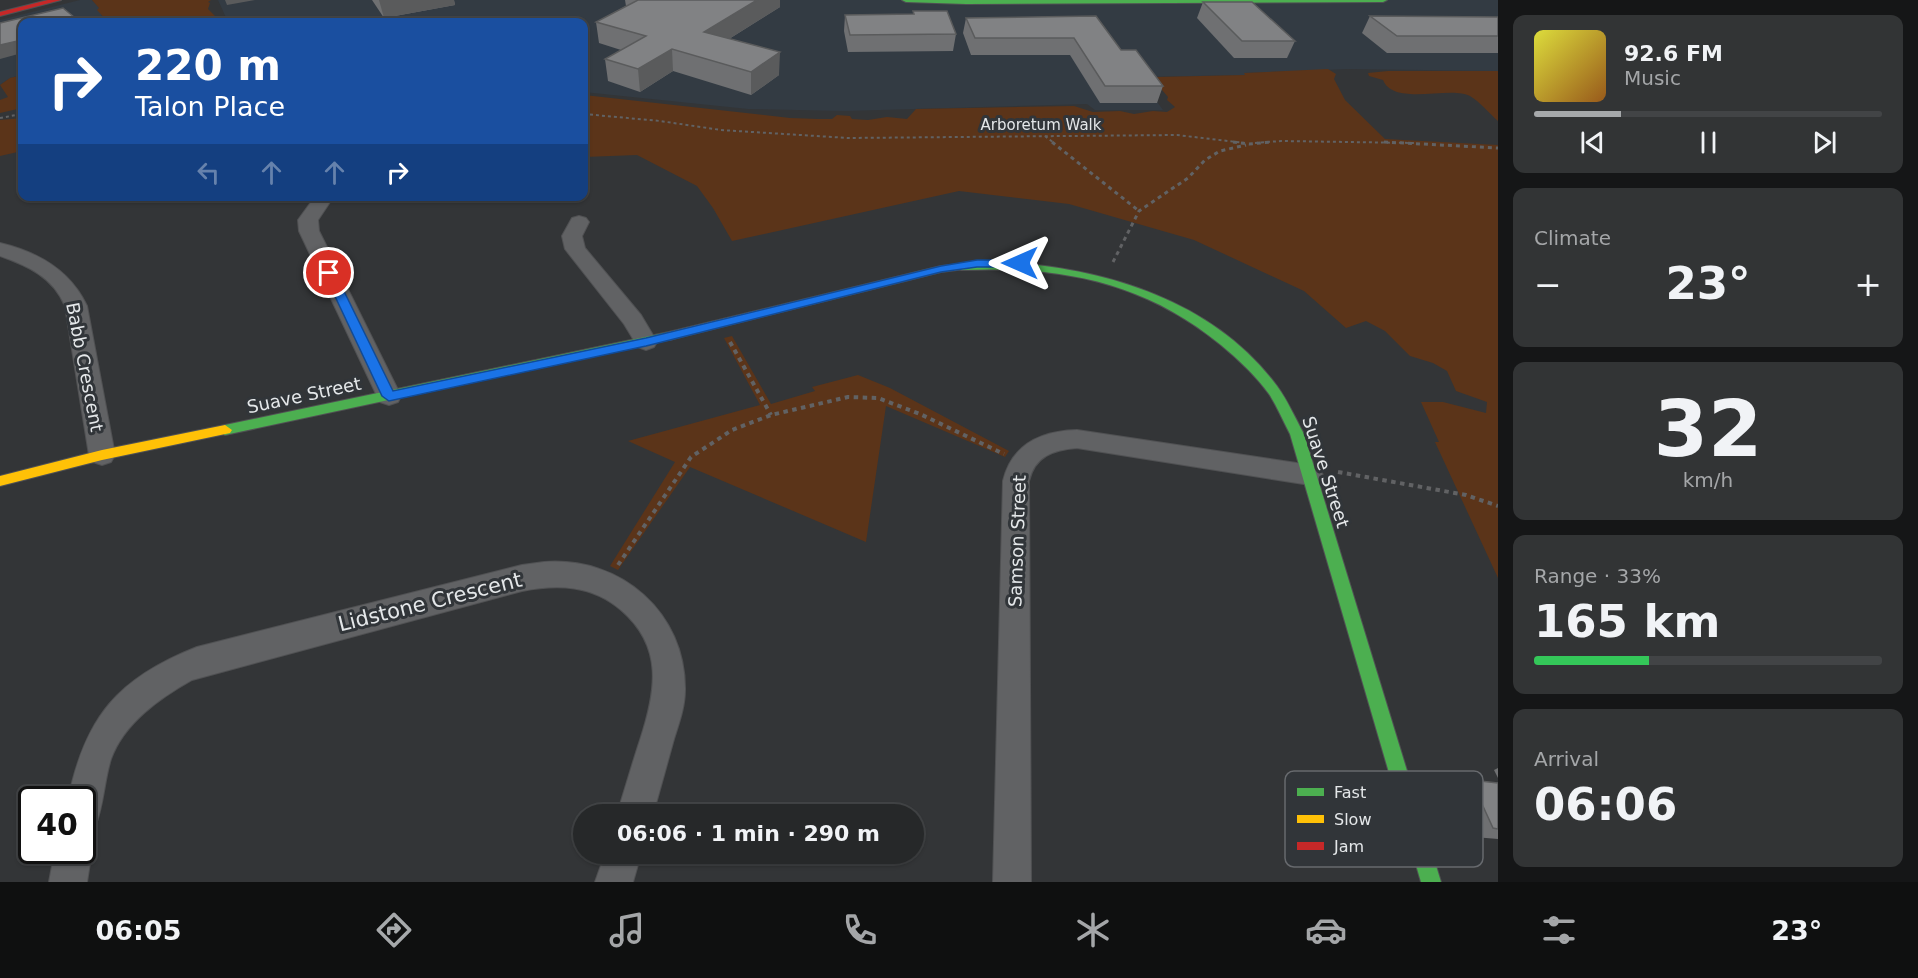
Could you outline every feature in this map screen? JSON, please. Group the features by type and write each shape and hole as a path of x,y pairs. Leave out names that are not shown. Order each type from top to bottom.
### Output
{"street":[{"path":"0,14 57,0"},
{"path":"906,0 966,2 1383,0"},
{"path":"321,202 308,220 309,231 389,396"},
{"path":"579,222 572,236 575,249 633,320 646,342"},
{"name":"Babb Crescent","path":"0,249 48,269 70,291 76,306 102,454"},
{"name":"Suave Street","path":"0,481 102,454 646,342 958,266 1020,263 1065,269 1105,278 1147,294 1203,324 1238,351 1265,378 1284,405 1298,434 1398,771"},
{"name":"Samson Street","path":"1012,882 1016,481 1021,462 1027,455 1045,444 1077,438 1308,471"},
{"name":"Lidstone Crescent","path":"88,786 95,756 118,717 136,698 177,670 197,662 522,578 560,573 606,583 635,602 659,632 670,670 669,693 638,804"},
{"path":"68,882 72,864"},
{"path":"615,882 620,864"},
{"name":"Suave Street","path":"1427,867 1431,882"}],"path":[{"name":"Arboretum Walk","path":"588,114 722,130 848,138 1177,135 1249,144 1281,141 1368,142 1498,148"},
{"path":"0,118 18,115"},
{"path":"1045,136 1139,211"},
{"path":"1105,278 1139,211 1188,178 1205,160 1220,151 1249,144"},
{"path":"727,336 771,415"},
{"path":"606,583 691,457 732,430 771,415 848,397 878,398 928,417 1021,462"},
{"path":"1308,471 1455,493 1498,506"}],"shaded area":[{"path":"80,0 92,0 100,9 103,18 18,18 18,76 0,85 0,20"},
{"path":"92,0 211,0 208,2 210,3 208,9 216,17 224,18 104,18 97,10 99,8"},
{"path":"218,0 1498,0 1498,71 1348,69 1245,73 1245,75 1139,77 1163,110 1095,110 1087,104 845,111 748,109 588,92 588,18 226,18"},
{"path":"1328,69 1336,74 1334,79 1345,100 1385,139 1498,145 1498,578 1435,442 1439,442 1421,402 1443,402 1486,413 1487,402 1456,391 1447,371 1433,363 1410,356 1385,331 1366,321 1346,328 1304,291 1194,240 1069,204 959,191 732,241 697,186 637,155 588,157 588,95 790,118 818,119 832,119 837,115 868,120 887,117 907,119 916,109 1074,106 1093,112 1120,111 1134,114 1153,111 1167,112 1175,107 1167,100 1168,97 1157,84 1156,77 1245,75 1244,73"},
{"path":"1498,71 1498,121 1470,96 1461,93 1410,94 1399,92 1389,88 1383,80 1369,76 1368,73"},
{"path":"18,76 18,109 0,113 0,100 8,97 0,85"},
{"path":"18,118 18,138 16,140 18,152 0,156 0,120"},
{"path":"732,336 771,404 815,391 812,387 858,375 890,388 1009,451 1005,457 886,406 866,542 690,467 618,570 610,566 675,462 628,441 760,405 724,338"}],"building":[{"path":"638,0 757,0 704,32 780,52 751,72 672,49 638,69 605,59 646,36 596,22"},
{"path":"1203,2 1252,2 1295,41 1242,41"},
{"path":"63,8 75,18 21,18"},
{"path":"913,11 947,11 956,34 850,35 845,15 914,14"},
{"path":"1096,16 1121,50 1136,50 1163,86 1105,86 1074,38 975,38 966,18"},
{"path":"1370,16 1498,17 1498,36 1397,36"},
{"path":"18,19 18,41 0,45 0,23"},
{"path":"1483,781 1498,783 1498,829 1493,828 1483,806"}],"traffic: fast":[{"path":"906,0 966,2 1383,0"},
{"path":"961,267 1005,265 1048,268 1090,276 1131,288 1170,305 1207,327 1240,354 1270,386 1297,434 1398,771"},
{"path":"225,430 669,336"},
{"path":"1427,867 1431,882"}],"traffic: slow":[{"path":"669,336 941,269 961,267"},
{"path":"0,481 102,455 225,430"}],"traffic: jam":[{"path":"0,14 57,0"}],"route":[{"path":"329,273 389,396 646,342 941,269 977,264 1020,263"}]}
